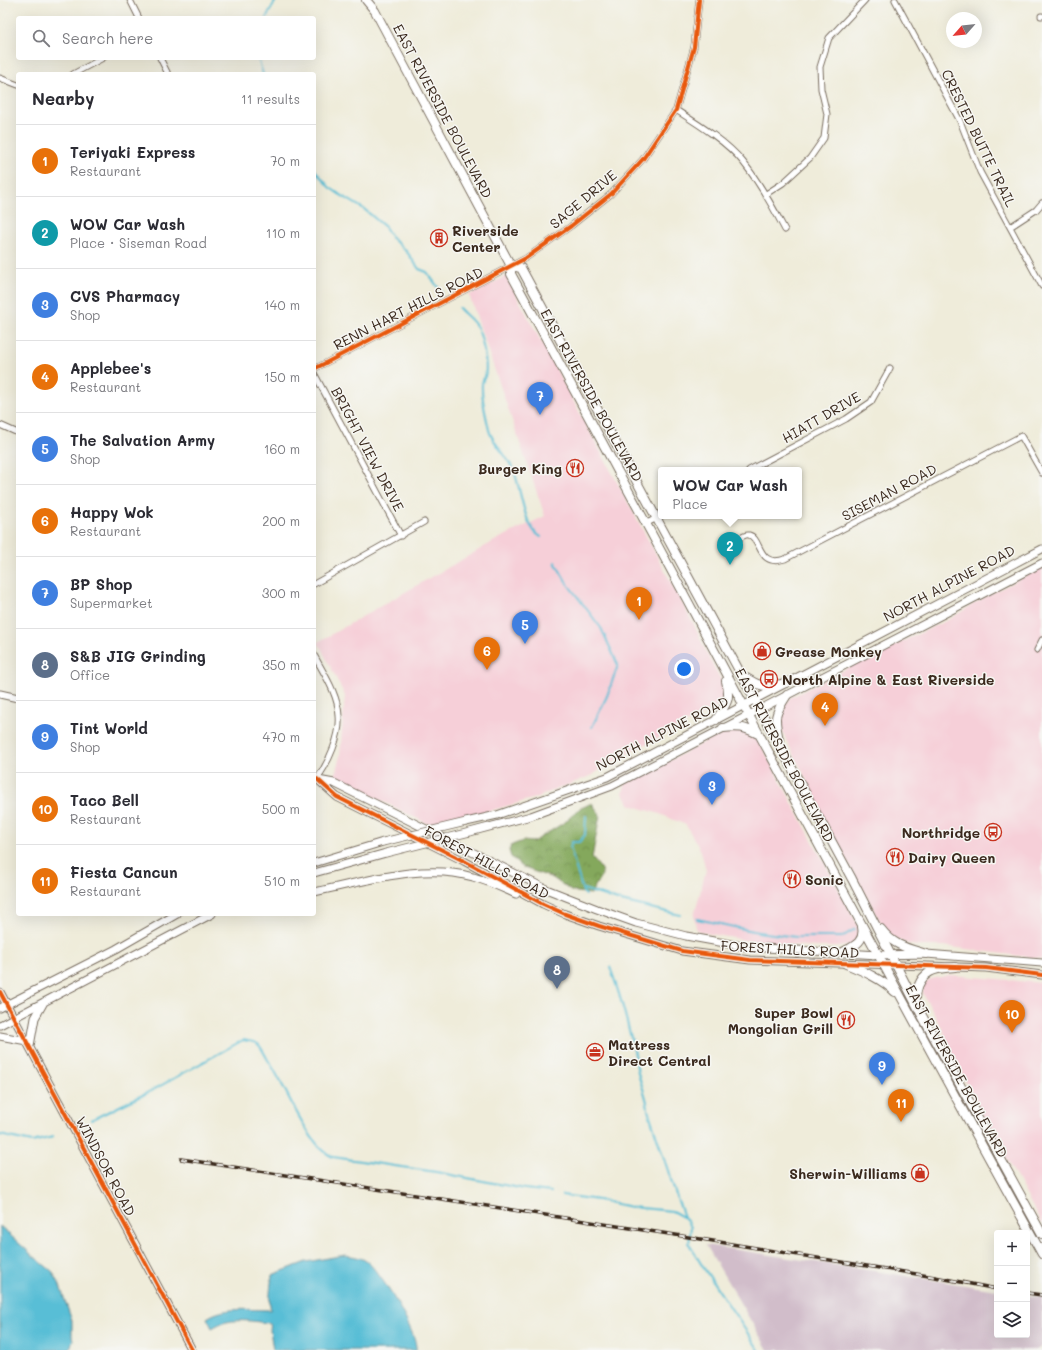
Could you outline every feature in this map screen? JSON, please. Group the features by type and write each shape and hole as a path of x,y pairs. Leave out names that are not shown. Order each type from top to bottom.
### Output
{"main road":[{"name":"EAST RIVERSIDE BOULEVARD","path":"366,0 374,11 511,266 512,274 647,523 857,918 1042,1254"},
{"name":"EAST RIVERSIDE BOULEVARD","path":"370,0 374,11"},
{"name":"EAST RIVERSIDE BOULEVARD","path":"511,266 521,268 658,515"},
{"name":"EAST RIVERSIDE BOULEVARD","path":"660,519 740,674 867,909 917,1006 1042,1234"},
{"name":"NORTH ALPINE ROAD","path":"316,862 383,842 504,812 607,777 1042,549"},
{"name":"NORTH ALPINE ROAD","path":"316,872 531,816 612,786 1042,563"},
{"path":"843,654 848,663"},
{"path":"716,720 727,703 729,692 722,666"},
{"path":"740,674 758,685 767,687 786,683"},
{"path":"0,694 16,698"},
{"path":"780,749 775,724 776,711 786,696"},
{"path":"723,728 738,726 759,735"},
{"name":"FOREST HILLS ROAD","path":"316,781 334,783 546,889 636,923 686,936 747,947 892,956 926,954 1042,963"},
{"name":"FOREST HILLS ROAD","path":"316,782 337,797 464,861 543,904 599,926 682,951 750,960 986,968 1042,975"},
{"path":"316,892 417,871 440,872 473,877 543,904"},
{"path":"867,909 891,940 902,947 926,954"},
{"path":"0,1008 116,949 174,916"},
{"path":"0,1025 208,916"},
{"path":"843,952 857,945 862,939 863,932 857,918"},
{"path":"846,964 881,981 901,997"},
{"path":"917,1006 915,996 918,986 929,973 955,967"},
{"name":"WINDSOR ROAD","path":"0,992 192,1350"},
{"path":"0,1036 28,1044 35,1018 44,1002"}],"street":[{"path":"130,0 138,16"},
{"name":"SAGE DRIVE","path":"511,266 571,226 610,194 643,159 676,110 694,47 699,0"},
{"path":"766,194 784,183 810,158 824,138 827,114 821,89 820,67 829,38 864,0"},
{"name":"CRESTED BUTTE TRAIL","path":"895,0 960,121 980,172 1042,286"},
{"path":"77,72 99,60"},
{"path":"161,60 167,72"},
{"path":"0,78 16,84"},
{"path":"676,110 702,127 743,162 766,194 785,230"},
{"path":"1010,227 1036,210 1042,203"},
{"name":"RENN HART HILLS ROAD","path":"316,368 511,266"},
{"name":"HIATT DRIVE","path":"755,467 846,419 871,402 890,368"},
{"name":"BRIGHT VIEW DRIVE","path":"316,377 401,536"},
{"path":"0,425 16,432"},
{"name":"SISEMAN ROAD","path":"737,540 750,535 767,558 773,561 785,559 1021,436 1042,473"},
{"path":"647,523 658,518"},
{"path":"316,583 424,522"},
{"path":"1037,650 1042,640"},
{"path":"316,660 336,699 340,716 338,736 326,766 316,780"}],"shaded area":[{"path":"506,276 694,625 722,682 725,695 721,704 714,709 615,760 592,775 532,799 482,813 428,824 334,777 340,756 345,696 318,642 498,539 545,516 469,295"},
{"path":"1042,567 1042,959 944,946 917,946 905,943 895,939 883,927 813,798 805,776 786,740 779,720 782,708 790,698 853,665 950,619 983,598"},
{"path":"739,728 750,732 761,745 860,929 861,936 851,945 838,947 816,947 756,942 700,932 696,928 694,916 706,870 701,851 686,825 660,814 630,805 623,793 625,784 726,731"},
{"path":"950,975 1042,983 1042,1224 989,1127 954,1059 944,1032 923,994 923,985 931,979"},
{"path":"706,1245 994,1290 994,1338 1030,1338 1030,1295 1042,1297 1042,1347 1036,1350 768,1350"}],"green space":[{"path":"592,803 600,815 592,858 601,869 602,876 591,894 571,891 553,878 524,868 511,857 509,850 512,845 523,841 533,842 565,822 579,809"}],"water":[{"path":"0,1226 53,1272 59,1283 72,1321 73,1340 70,1350 0,1350"},
{"path":"345,1255 366,1261 380,1276 405,1317 415,1342 416,1350 273,1350 269,1323 233,1321 226,1322 212,1328 207,1318 214,1314 230,1310 271,1310 270,1298 272,1275 306,1262"}],"waterway":[{"path":"267,16 276,0"},
{"path":"259,60 262,72"},
{"path":"316,171 329,187 364,209 385,227 392,238 407,252 419,269 427,272 442,293"},
{"path":"459,308 474,323 482,343 486,371 482,383 482,395 489,430 513,468 527,518 535,532 541,537"},
{"path":"555,562 567,583 601,628 618,665 607,696 592,727"},
{"path":"586,816 585,835 579,842 572,842 570,847 583,892 586,895"},
{"path":"583,889 621,901 680,915"},
{"path":"697,919 758,932 796,937 842,937 855,929"},
{"path":"610,967 628,1024 638,1073 647,1100 648,1110 678,1201 684,1217 691,1227 689,1244 759,1350"},
{"path":"91,1120 153,1090 243,1040 256,1043 261,1047 305,1128 323,1151 333,1157 436,1172 525,1189 551,1192"},
{"path":"0,1135 32,1142 53,1137"},
{"path":"562,1195 598,1200 631,1207 672,1211 683,1217"}],"railway":[{"path":"181,1159 682,1236 935,1277 994,1288"},
{"path":"1030,1293 1042,1295"}],"cycle path":[{"path":"316,368 526,258 571,226 611,194 643,159 676,110 694,47 699,0"},
{"path":"317,779 337,797 464,861 543,904 565,914 599,926 682,951 750,960 986,968 1042,975"},
{"path":"0,992 192,1350"}],"place":[{"name":"Riverside Center","path":"439,238"},
{"name":"BP Shop","path":"540,415"},
{"name":"Burger King","path":"575,468"},
{"name":"WOW Car Wash","path":"730,565"},
{"name":"Teriyaki Express","path":"639,620"},
{"name":"The Salvation Army","path":"525,644"},
{"name":"Grease Monkey","path":"762,651"},
{"name":"Happy Wok","path":"487,670"},
{"name":"North Alpine & East Riverside","path":"769,679"},
{"name":"Applebee's","path":"825,726"},
{"name":"CVS Pharmacy","path":"712,805"},
{"name":"Northridge","path":"993,832"},
{"name":"Dairy Queen","path":"895,857"},
{"name":"Sonic","path":"792,879"},
{"name":"S&B JIG Grinding","path":"557,989"},
{"name":"Super Bowl Mongolian Grill","path":"846,1020"},
{"name":"Taco Bell","path":"1012,1033"},
{"name":"Mattress Direct Central","path":"595,1052"},
{"name":"Tint World","path":"882,1085"},
{"name":"Fiesta Cancun","path":"901,1122"},
{"name":"Sherwin-Williams","path":"920,1173"}]}
